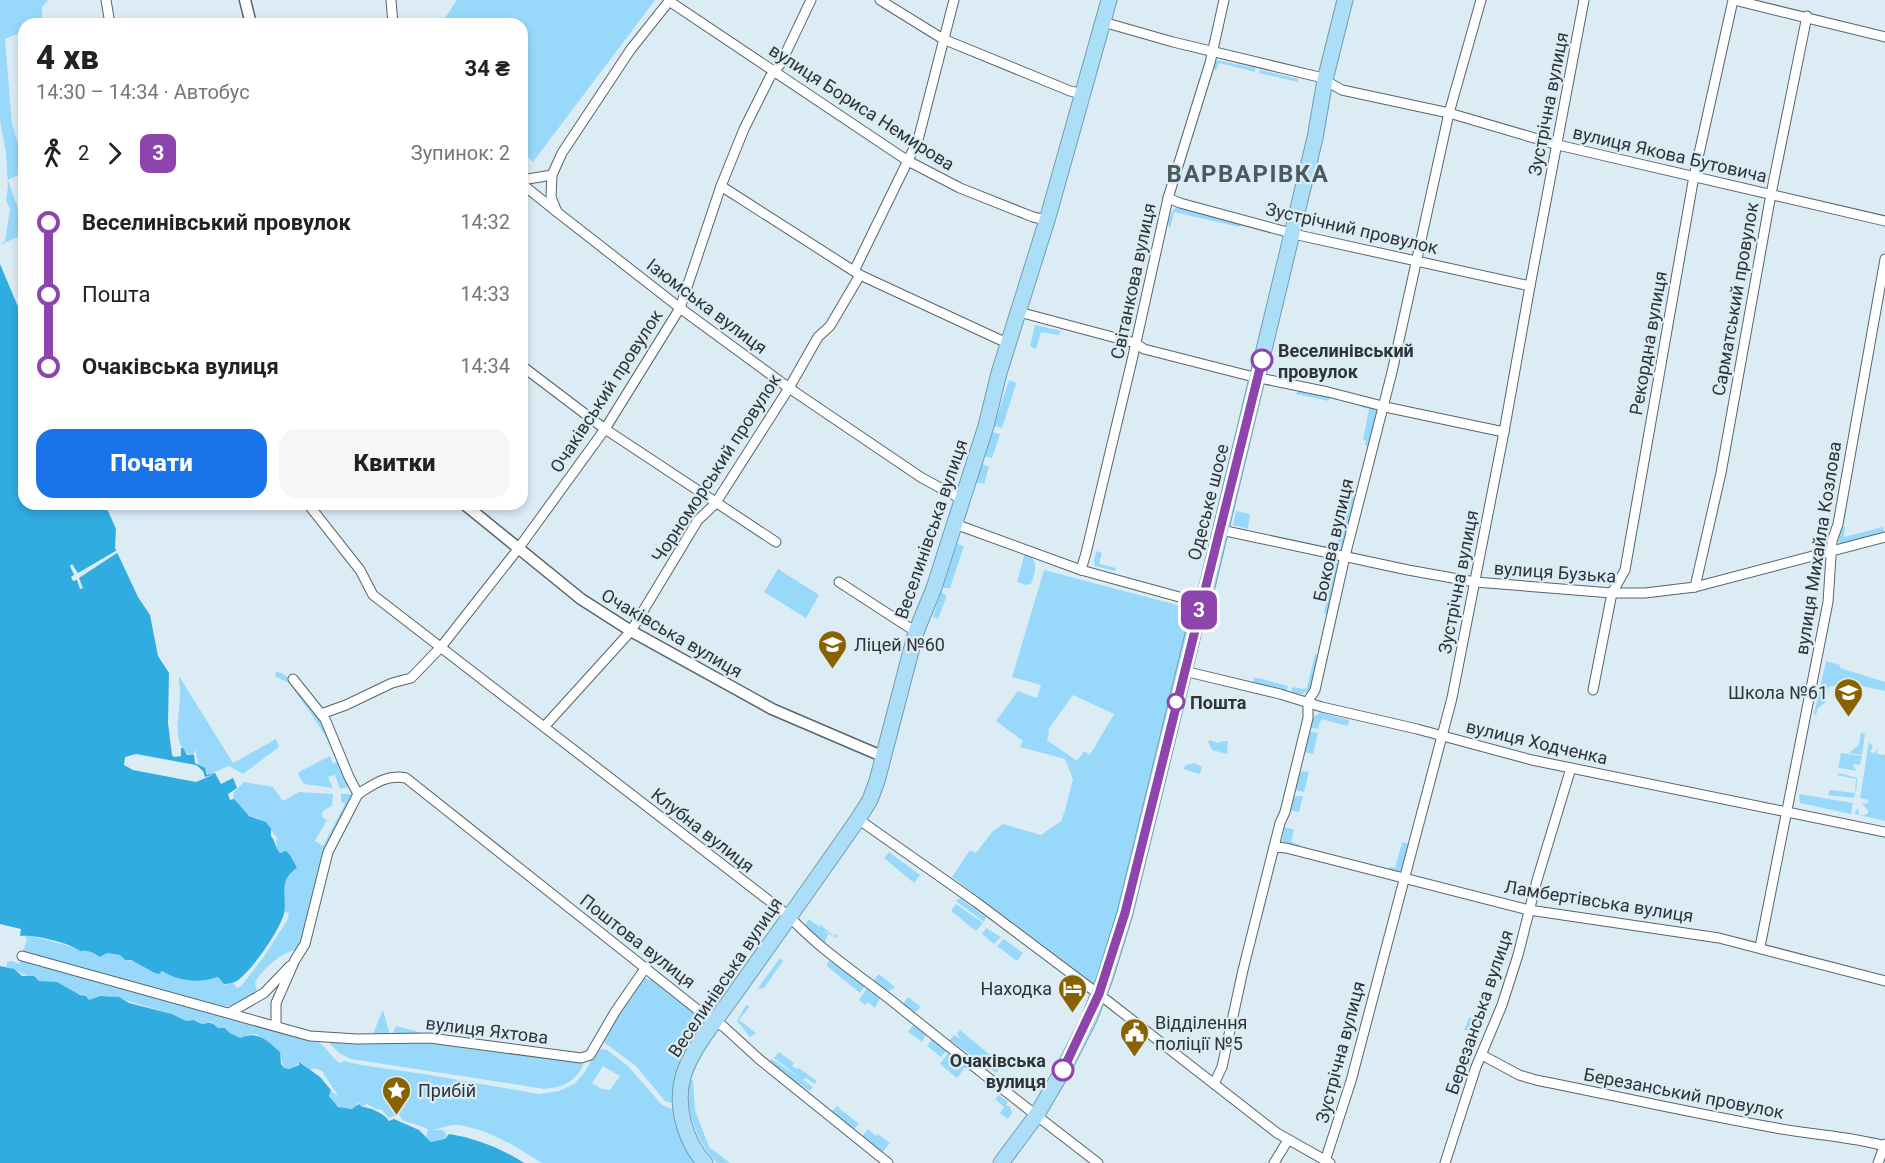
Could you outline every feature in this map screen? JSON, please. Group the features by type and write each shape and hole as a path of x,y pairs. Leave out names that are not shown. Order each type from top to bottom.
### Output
{"highway":[{"name":"Веселинівська вулиця","path":"705,1163 694,1148 680,1106 684,1072 716,1021 858,819 873,793 916,632 934,588 987,426 999,373 1047,220 1109,0"},
{"name":"Одеське шосе","path":"1001,1163 1036,1116 1069,1059 1099,994 1125,913 1258,378 1345,0"}],"street":[{"path":"106,0 109,18"},
{"path":"245,0 250,18"},
{"path":"391,0 392,18"},
{"name":"Очаківський провулок","path":"321,714 392,683 411,678 441,647 518,549 605,429 680,308 721,186 744,129 775,70 781,63 811,0"},
{"path":"880,0 943,39 1070,91 1083,94"},
{"name":"Чорноморський провулок","path":"544,727 631,631 698,520 715,504 789,388 818,337 830,327 918,140 954,0"},
{"name":"Світанкова вулиця","path":"1081,570 1168,198 1213,51 1224,0"},
{"name":"Бокова вулиця","path":"1214,1084 1222,1067 1242,974 1308,718 1308,701 1319,672 1345,556 1383,406 1449,113 1481,0"},
{"name":"Зустрічна вулиця","path":"1327,1162 1452,698 1584,0"},
{"path":"1733,0 1807,16 1885,37"},
{"name":"Рекордна вулиця","path":"1593,690 1612,593 1625,570 1694,176 1733,0"},
{"path":"556,212 551,197 552,175 562,153 631,49 669,1"},
{"name":"вулиця Бориса Немирова","path":"669,1 908,161 960,188 1033,217 1047,220"},
{"name":"Сарматський провулок","path":"1695,587 1721,473 1771,194 1807,16"},
{"name":"вулиця Якова Бутовича","path":"1103,22 1277,66 1325,80 1341,90 1449,113 1558,145 1885,221"},
{"path":"528,181 552,175"},
{"path":"721,186 857,273 1009,344"},
{"name":"Ізюмська вулиця","path":"528,187 556,212 680,308 789,388 922,478 963,500"},
{"name":"Зустрічний провулок","path":"1168,198 1180,204 1292,233 1530,285"},
{"name":"вулиця Михайла Козлова","path":"1760,947 1828,602 1832,551 1885,259"},
{"path":"1019,312 1135,343 1144,349 1258,378 1504,432"},
{"path":"528,371 605,429 715,504 776,542"},
{"name":"Клубна вулиця","path":"313,510 360,570 373,595 789,916 810,936 1098,1163"},
{"name":"Очаківська вулиця","path":"471,510 581,598 631,631 772,708 884,757"},
{"path":"955,524 1081,570 1201,603"},
{"name":"вулиця Бузька","path":"1221,530 1475,582 1612,593 1645,593 1695,587 1885,537"},
{"path":"838,582 916,632"},
{"name":"вулиця Ходченка","path":"1184,671 1571,768 1885,832"},
{"path":"276,1026 276,1003 295,960 305,944 328,852 358,794 321,714 293,679"},
{"name":"Березанська вулиця","path":"1445,1163 1476,1067 1502,1005 1518,955 1537,880 1571,768"},
{"name":"Поштова вулиця","path":"358,794 389,777 406,778 698,1010 716,1021 759,1059 888,1163"},
{"path":"858,819 976,902 1288,1140 1327,1162"},
{"name":"Ламбертівська вулиця","path":"1274,847 1286,848 1529,910 1685,932 1760,947 1885,981"},
{"name":"вулиця Яхтова","path":"22,956 298,1033 325,1038 435,1038 502,1049 587,1058 646,968"},
{"path":"229,1013 264,993 295,960"},
{"name":"Березанський провулок","path":"1482,1055 1519,1075 1536,1080 1777,1129 1885,1145"},
{"path":"1274,1163 1288,1140"},
{"path":"1878,1163 1885,1145"}],"shaded area":[{"path":"0,0 48,0 42,7 42,18 18,18 18,34 5,39 12,124 18,144 18,175 8,180 18,209 18,237 0,245 5,241 10,209 6,200 8,187 6,153 0,120"},
{"path":"457,0 655,0 533,162 528,157 528,18 445,18"},
{"path":"1216,60 1255,68 1255,72 1219,63 1216,70 1212,69"},
{"path":"1260,70 1298,79 1298,82 1259,73"},
{"path":"1178,207 1241,224 1240,227 1174,212 1170,229 1168,224 1171,213"},
{"path":"0,264 18,307 18,510 108,510 116,529 115,548 138,597 150,615 158,656 169,673 168,723 172,755 181,756 181,748 183,748 187,755 194,755 195,763 205,768 207,775 215,773 221,784 233,778 237,788 228,794 230,800 234,799 249,816 266,822 271,829 271,836 278,851 280,853 286,851 297,868 287,879 283,917 275,933 250,968 232,983 224,984 218,977 190,980 162,971 159,974 155,973 131,960 125,960 120,955 107,953 100,957 51,940 20,936 21,929 0,924"},
{"path":"1035,325 1061,331 1059,335 1041,332 1036,349 1030,346"},
{"path":"1009,380 1016,384 1002,428 994,426"},
{"path":"1298,390 1330,396 1329,401 1296,394"},
{"path":"1362,403 1374,407 1377,414 1370,447 1365,445 1366,441 1363,440 1369,409 1361,407"},
{"path":"992,432 1000,434 992,458 984,456"},
{"path":"982,464 989,467 984,484 976,482"},
{"path":"1350,496 1357,498 1344,544 1339,551 1324,549 1325,545 1336,547"},
{"path":"1236,511 1250,514 1248,529 1233,525"},
{"path":"1841,527 1845,527 1844,537 1883,527 1885,535 1841,544 1838,541"},
{"path":"981,537 1029,554 1035,565 1031,584 1017,582 1025,553"},
{"path":"957,544 964,546 950,588 943,588"},
{"path":"1096,551 1102,553 1099,564 1116,568 1115,571 1095,566"},
{"path":"1326,559 1335,561 1340,567 1330,614 1324,613 1334,564 1323,561"},
{"path":"778,569 819,595 806,618 764,592"},
{"path":"1044,570 1181,606 1188,623 1131,869 1094,984 952,877 970,850 976,853 993,831 1003,824 1041,835 1061,821 1065,810 1073,779 1065,759 1020,747 1023,741 996,721 1018,691 1037,698 1041,685 1012,677","holes":["1073,695 1114,714 1090,755 1084,751 1077,761 1047,740 1048,730"]},
{"path":"941,592 946,595 946,598 938,619 933,617"},
{"path":"1315,654 1319,657 1310,689 1303,694 1291,693 1292,687 1307,688"},
{"path":"1826,661 1840,665 1840,668 1885,682 1885,691 1844,682 1842,687 1830,686 1828,699 1828,687 1825,694 1826,702 1818,708 1816,715 1814,714"},
{"path":"276,671 297,685 314,707 349,787 340,789 335,775 328,777 333,788 304,784 299,772 330,756 333,764 337,762 327,739 312,715 289,683 275,676"},
{"path":"179,676 233,763 276,739 279,747 243,774 229,766 208,775 206,770 199,765 195,749 194,755 191,756 180,745 178,737"},
{"path":"1254,677 1288,686 1286,692 1253,684"},
{"path":"1320,712 1349,720 1348,726 1321,719 1318,729 1308,727 1312,719"},
{"path":"1307,731 1318,733 1313,754 1303,752"},
{"path":"1861,732 1865,734 1862,755 1849,753 1859,745"},
{"path":"1210,740 1218,743 1228,741 1227,754 1212,750 1208,742"},
{"path":"1869,742 1873,746 1870,752 1875,753 1878,747 1877,754 1885,755 1885,821 1859,815 1868,813 1862,804 1868,803 1868,800 1860,798"},
{"path":"1841,753 1862,756 1860,765 1853,766 1857,771 1839,768 1838,765 1842,765 1839,764"},
{"path":"1194,763 1202,767 1200,774 1183,769 1186,765"},
{"path":"1299,771 1309,772 1304,792 1294,790"},
{"path":"1839,773 1857,778 1856,791 1853,798 1828,795 1830,790 1855,793 1856,779 1837,775"},
{"path":"244,782 273,787 283,801 299,792 333,794 332,806 322,813 323,818 327,820 315,841 323,846 345,804 341,801 341,794 351,794 352,800 332,838 300,949 280,956 269,965 255,982 257,992 233,1006 219,1006 23,951 27,940 25,935 97,954 100,957 107,953 120,955 125,960 133,961 156,972 162,971 182,979 204,980 218,977 225,985 233,983 237,988 241,986 263,958 288,919 289,913 284,912 284,888 288,877 297,869 290,855 278,850 276,841 278,839 266,824 258,818 249,816 233,801 234,792"},
{"path":"1799,794 1853,803 1851,814 1800,803"},
{"path":"1303,796 1299,812 1289,810 1293,797"},
{"path":"1285,827 1294,830 1291,842 1300,845 1299,848 1282,842"},
{"path":"1402,842 1410,844 1404,869 1398,873 1388,871 1389,867 1395,868"},
{"path":"889,852 920,875 914,883 884,858"},
{"path":"960,898 986,917 984,922 956,901"},
{"path":"956,904 983,923 976,931 951,911"},
{"path":"809,919 834,936 838,935 836,938 823,930 828,934 825,942 806,927"},
{"path":"986,928 1001,937 994,944 982,934"},
{"path":"1004,939 1023,953 1017,961 997,946"},
{"path":"780,958 783,961 764,988 757,989"},
{"path":"21,960 316,1041 340,1063 344,1061 539,1094 559,1091 574,1084 584,1073 596,1052 601,1049 607,1050 628,1066 662,1105 673,1109 697,1163 542,1163 511,1144 483,1131 460,1125 433,1130 443,1130 447,1135 445,1139 431,1142 426,1136 428,1129 402,1120 399,1114 389,1118 382,1110 367,1104 362,1107 358,1102 355,1108 339,1107 329,1094 331,1091 339,1097 322,1071 315,1068 310,1070 300,1062 292,1069 284,1068 278,1050 257,1034 240,1038 226,1028 218,1028 212,1022 201,1024 197,1020 186,1021 172,1014 111,996 100,996 89,1000 86,996 58,984 33,979 7,967 7,962 12,961 19,964","holes":["603,1066 620,1076 610,1090 602,1089 592,1083"]},
{"path":"830,961 865,986 860,993 827,966"},
{"path":"0,966 14,969 22,976 34,976 39,981 57,982 86,996 89,1000 100,996 119,997 129,1003 172,1014 186,1021 212,1023 240,1038 257,1036 280,1052 281,1064 284,1068 290,1069 299,1065 299,1062 320,1077 331,1090 329,1096 338,1107 352,1109 359,1104 381,1113 389,1121 394,1119 419,1130 431,1142 445,1139 449,1134 459,1136 497,1148 524,1163 0,1163"},
{"path":"879,974 895,987 888,992 873,981"},
{"path":"644,978 656,981 705,1022 671,1103 665,1101 636,1066 602,1041 640,980"},
{"path":"867,988 880,998 875,1008 868,1002 865,1005 859,1000"},
{"path":"908,997 921,1007 914,1013 903,1004"},
{"path":"746,1005 750,1006 739,1020 756,1033 750,1037 737,1021"},
{"path":"383,1010 390,1035 372,1036"},
{"path":"1469,1018 1474,1018 1482,1025 1478,1032 1464,1030"},
{"path":"913,1025 926,1034 922,1042 908,1032"},
{"path":"396,1026 426,1034 394,1035"},
{"path":"960,1030 1002,1065 996,1073 950,1040 954,1035 962,1040 957,1034"},
{"path":"409,1039 582,1062 583,1065 568,1083 545,1089 351,1059 339,1053 330,1044 332,1041"},
{"path":"932,1039 947,1050 941,1057 927,1046"},
{"path":"779,1052 794,1063 792,1066 799,1068 817,1081 815,1084 806,1078 803,1080 774,1058"},
{"path":"949,1052 966,1066 957,1078 940,1064"},
{"path":"772,1059 813,1087 809,1091 800,1084 798,1086 768,1063"},
{"path":"690,1080 693,1080 695,1110 709,1147 730,1163 717,1163 698,1135 689,1103"},
{"path":"999,1095 1008,1102 1006,1105 1010,1107 1012,1113 1008,1119 1000,1113 1004,1107 995,1099"},
{"path":"837,1106 840,1108 835,1115 840,1109 859,1124 852,1131 830,1113"},
{"path":"868,1129 890,1143 882,1153 861,1138"}],"pier":[{"path":"119,549 120,551 79,578 83,588 80,589 77,580 73,581 71,577 74,575 70,566 72,564 78,573"},
{"path":"136,754 196,765 203,771 205,777 215,774 196,782 133,770 124,765 125,757"}],"bus line":[{"name":"3","path":"1063,1070 1099,994 1125,913 1262,360"}],"place":[{"name":"Веселинівський провулок","path":"1262,360"},
{"name":"Ліцей №60","path":"833,670"},
{"name":"Пошта","path":"1176,702"},
{"name":"Школа №61","path":"1849,718"},
{"name":"Находка","path":"1073,1014"},
{"name":"Відділення поліції №5","path":"1134,1058"},
{"name":"Очаківська вулиця","path":"1063,1070"},
{"name":"Прибій","path":"397,1116"}],"district":[{"name":"ВАРВАРІВКА","path":"1248,174"}]}
